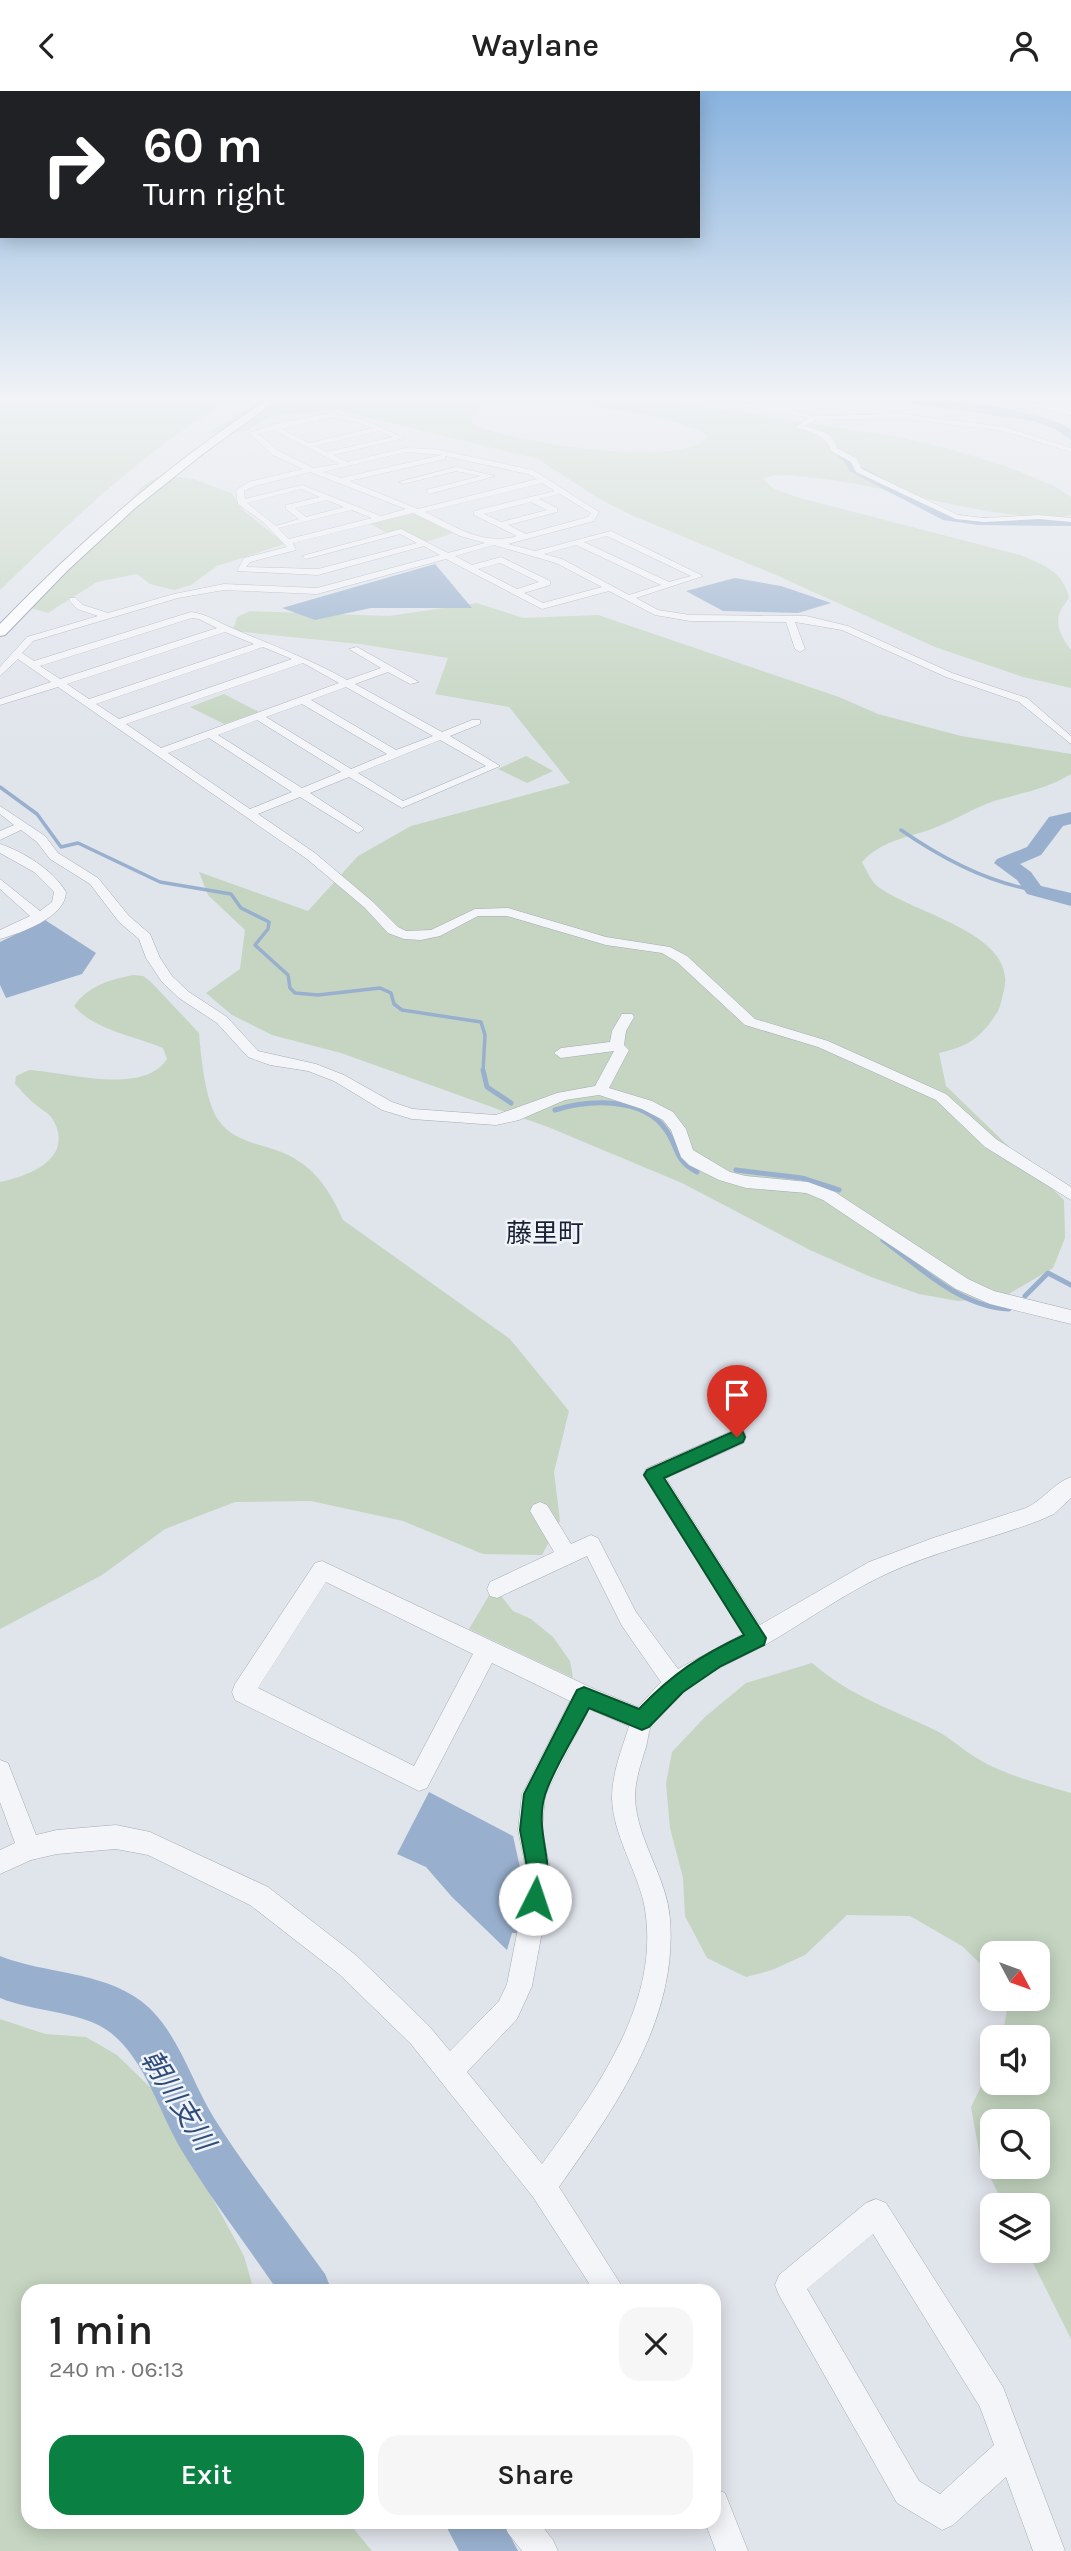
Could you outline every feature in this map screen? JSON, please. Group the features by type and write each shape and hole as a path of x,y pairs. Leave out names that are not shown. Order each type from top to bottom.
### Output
{"highway":[{"path":"0,618 120,514"},
{"path":"0,632 54,570"}],"street":[{"path":"257,514 290,545 351,583"},
{"path":"297,514 304,519"},
{"path":"279,526 326,514"},
{"path":"368,514 379,519"},
{"path":"402,514 290,545 247,560 240,569 303,573 424,544"},
{"path":"421,514 463,534 567,565 650,610 681,618 789,618 838,626 949,675 1015,696 1031,704 1071,741"},
{"path":"479,514 524,537"},
{"path":"500,525 540,514"},
{"path":"0,673 30,639 106,616 214,588 309,591 351,583 594,517 593,514"},
{"path":"948,514 985,520 1039,517 1071,520"},
{"path":"306,556 401,531 542,606 609,588"},
{"path":"535,554 608,533 699,576 627,598"},
{"path":"577,542 668,585"},
{"path":"471,568 502,560 547,583 516,592"},
{"path":"72,600 79,607 120,620 176,620"},
{"path":"32,665 176,620 201,616 225,629 302,659 495,766 402,805 258,716"},
{"path":"789,618 800,649"},
{"path":"0,702 225,629"},
{"path":"88,703 263,644"},
{"path":"354,649 414,681"},
{"path":"17,654 312,856 369,905 393,930 404,935 421,936 435,933 475,913 508,912 606,940 665,950 682,959 750,1022 823,1044 941,1097 952,1104 972,1128 997,1148 1071,1193"},
{"path":"118,723 302,659"},
{"path":"161,752 389,668"},
{"path":"303,700 396,754"},
{"path":"250,813 476,722"},
{"path":"210,734 358,829"},
{"path":"0,809 41,839 54,856 94,881 124,919 145,937 153,958 167,979 184,995 222,1020 253,1054 340,1078 387,1107 412,1114 496,1121 562,1096 600,1090 647,1105 668,1117 678,1129 686,1153 695,1161 725,1176 746,1182 808,1188 829,1196 962,1285 990,1297 1071,1317"},
{"path":"0,835 20,825"},
{"path":"0,848 35,867 61,890 61,897 55,907 0,935"},
{"path":"2,889 39,916"},
{"path":"617,1046 619,1031 627,1017"},
{"path":"561,1053 617,1046 622,1050 600,1090"},
{"path":"737,1437 653,1475 757,1638"},
{"path":"543,2187 597,2110 621,2068 640,2027 650,1989 656,1956 658,1921 653,1892 624,1803 629,1763 642,1720 676,1685 714,1659 757,1638 875,1569 1047,1508 1071,1485"},
{"path":"540,1511 568,1555"},
{"path":"496,1589 591,1544 629,1619 676,1685"},
{"path":"487,1650 419,1780 243,1692 321,1570 584,1696 642,1720"},
{"path":"449,2071 508,2010 519,1986 540,1878 530,1830 534,1794 584,1696"},
{"path":"0,1771 29,1849"},
{"path":"0,1862 29,1849 77,1839 116,1837 150,1844 259,1896 348,1965 420,2035 543,2187 606,2284"},
{"path":"1010,2452 942,2514 908,2492 789,2285 876,2213 992,2398 1049,2551"},
{"path":"721,2522 732,2551"},
{"path":"525,2529 542,2551"}],"green space":[{"path":"0,514 80,514 0,590"},
{"path":"119,514 247,514 285,544 217,566 191,585 174,590 150,584 137,574 97,582 48,613 31,608 63,577"},
{"path":"415,514 453,533 426,542 402,529 387,533 369,523"},
{"path":"629,514 861,514 1020,555 1056,574 1066,588 1069,597 1058,622 1062,637 1071,650 1071,688 1023,677 935,647 776,575"},
{"path":"1007,514 1071,514 1071,515 1048,518"},
{"path":"477,603 523,618 598,615 839,697 878,714 961,736 1071,754 1071,774 1062,779 994,801 937,827 893,841 862,862 876,885 958,926 978,939 995,953 1004,970 1004,990 1000,1006 986,1028 966,1044 939,1053 946,1086 1064,1200 1065,1238 1053,1268 1002,1298 958,1301 919,1294 871,1277 810,1250 682,1183 548,1127 341,1053 272,1035 232,1015 206,993 240,969 245,930 208,895 199,872 308,911 358,856 411,826 570,783 509,707 435,694 448,658 360,644 223,630 234,627 237,617 250,611 389,616"},
{"path":"224,694 259,712 224,724 190,707"},
{"path":"526,756 553,771 527,783 498,769"},
{"path":"134,975 143,976 151,982 199,1033 204,1078 210,1102 214,1113 226,1129 242,1139 290,1156 308,1168 328,1192 343,1220 510,1339 569,1411 554,1472 560,1521 542,1555 483,1554 403,1521 311,1501 235,1502 165,1529 102,1575 0,1629 0,1182 25,1175 47,1162 58,1144 58,1132 52,1118 15,1084 16,1076 29,1070 123,1079 141,1077 156,1070 167,1059 163,1048 104,1027 74,1006 86,993 101,985"},
{"path":"494,1587 513,1611 531,1619 553,1637 570,1661 573,1678 469,1629"},
{"path":"812,1663 842,1685 935,1730 990,1766 1071,1793 1071,2339 1033,2263 1050,2263 1050,2193 998,2193 991,2179 1050,2179 1050,2109 980,2109 980,2157 971,2107 980,2089 980,2095 1050,2095 1050,2025 1004,2025 1007,2011 1050,2011 1050,1941 980,1941 980,1963 962,1946 910,1916 847,1915 805,1955 772,1970 746,1977 707,1958 685,1916 683,1878 670,1828 666,1784 672,1752 705,1717 746,1683"},
{"path":"0,2019 45,2034 86,2037 117,2055 154,2091 244,2256 252,2284 21,2284 21,2529 354,2529 372,2551 0,2551"}],"water":[{"path":"435,564 472,608 371,608 315,620 282,608"},
{"path":"735,578 781,586 831,603 798,613 723,611 686,591"},
{"path":"45,920 96,953 82,974 6,998 0,985 0,942"},
{"path":"429,1792 513,1836 521,1872 513,1903 523,1908 518,1933 512,1933 507,1950 452,1897 426,1867 397,1854"}],"waterway":[{"path":"940,514 978,521 1071,522"},
{"path":"0,787 37,814 61,847 78,843 160,882 231,894 241,908 269,922 268,929 255,945 288,975 290,988 295,993 318,995 380,988 391,993 394,1004 402,1010 481,1022 485,1035 483,1070"},
{"path":"1071,818 1056,821 1034,851 1004,863 1024,876 1034,890 1071,900"},
{"path":"901,830 931,850 981,875 1034,890"},
{"path":"483,1070 487,1087 511,1103"},
{"path":"555,1110 583,1104 614,1103 644,1111 666,1130 684,1163 697,1172"},
{"path":"736,1170 802,1178 839,1190"},
{"path":"883,1240 958,1294 991,1307 1009,1309"},
{"path":"1025,1296 1048,1273 1071,1285"},
{"name":"朝川支川","path":"0,1977 31,1988 98,2002 126,2017 136,2026 155,2054 198,2134 303,2284"},
{"name":"朝川支川","path":"476,2529 491,2551"}],"district":[{"name":"藤里町","path":"545,1233"}],"route":[{"path":"535,1899 540,1878 530,1830 534,1794 584,1696 642,1720 660,1698 676,1685 714,1659 757,1638 653,1475 737,1437"}]}
